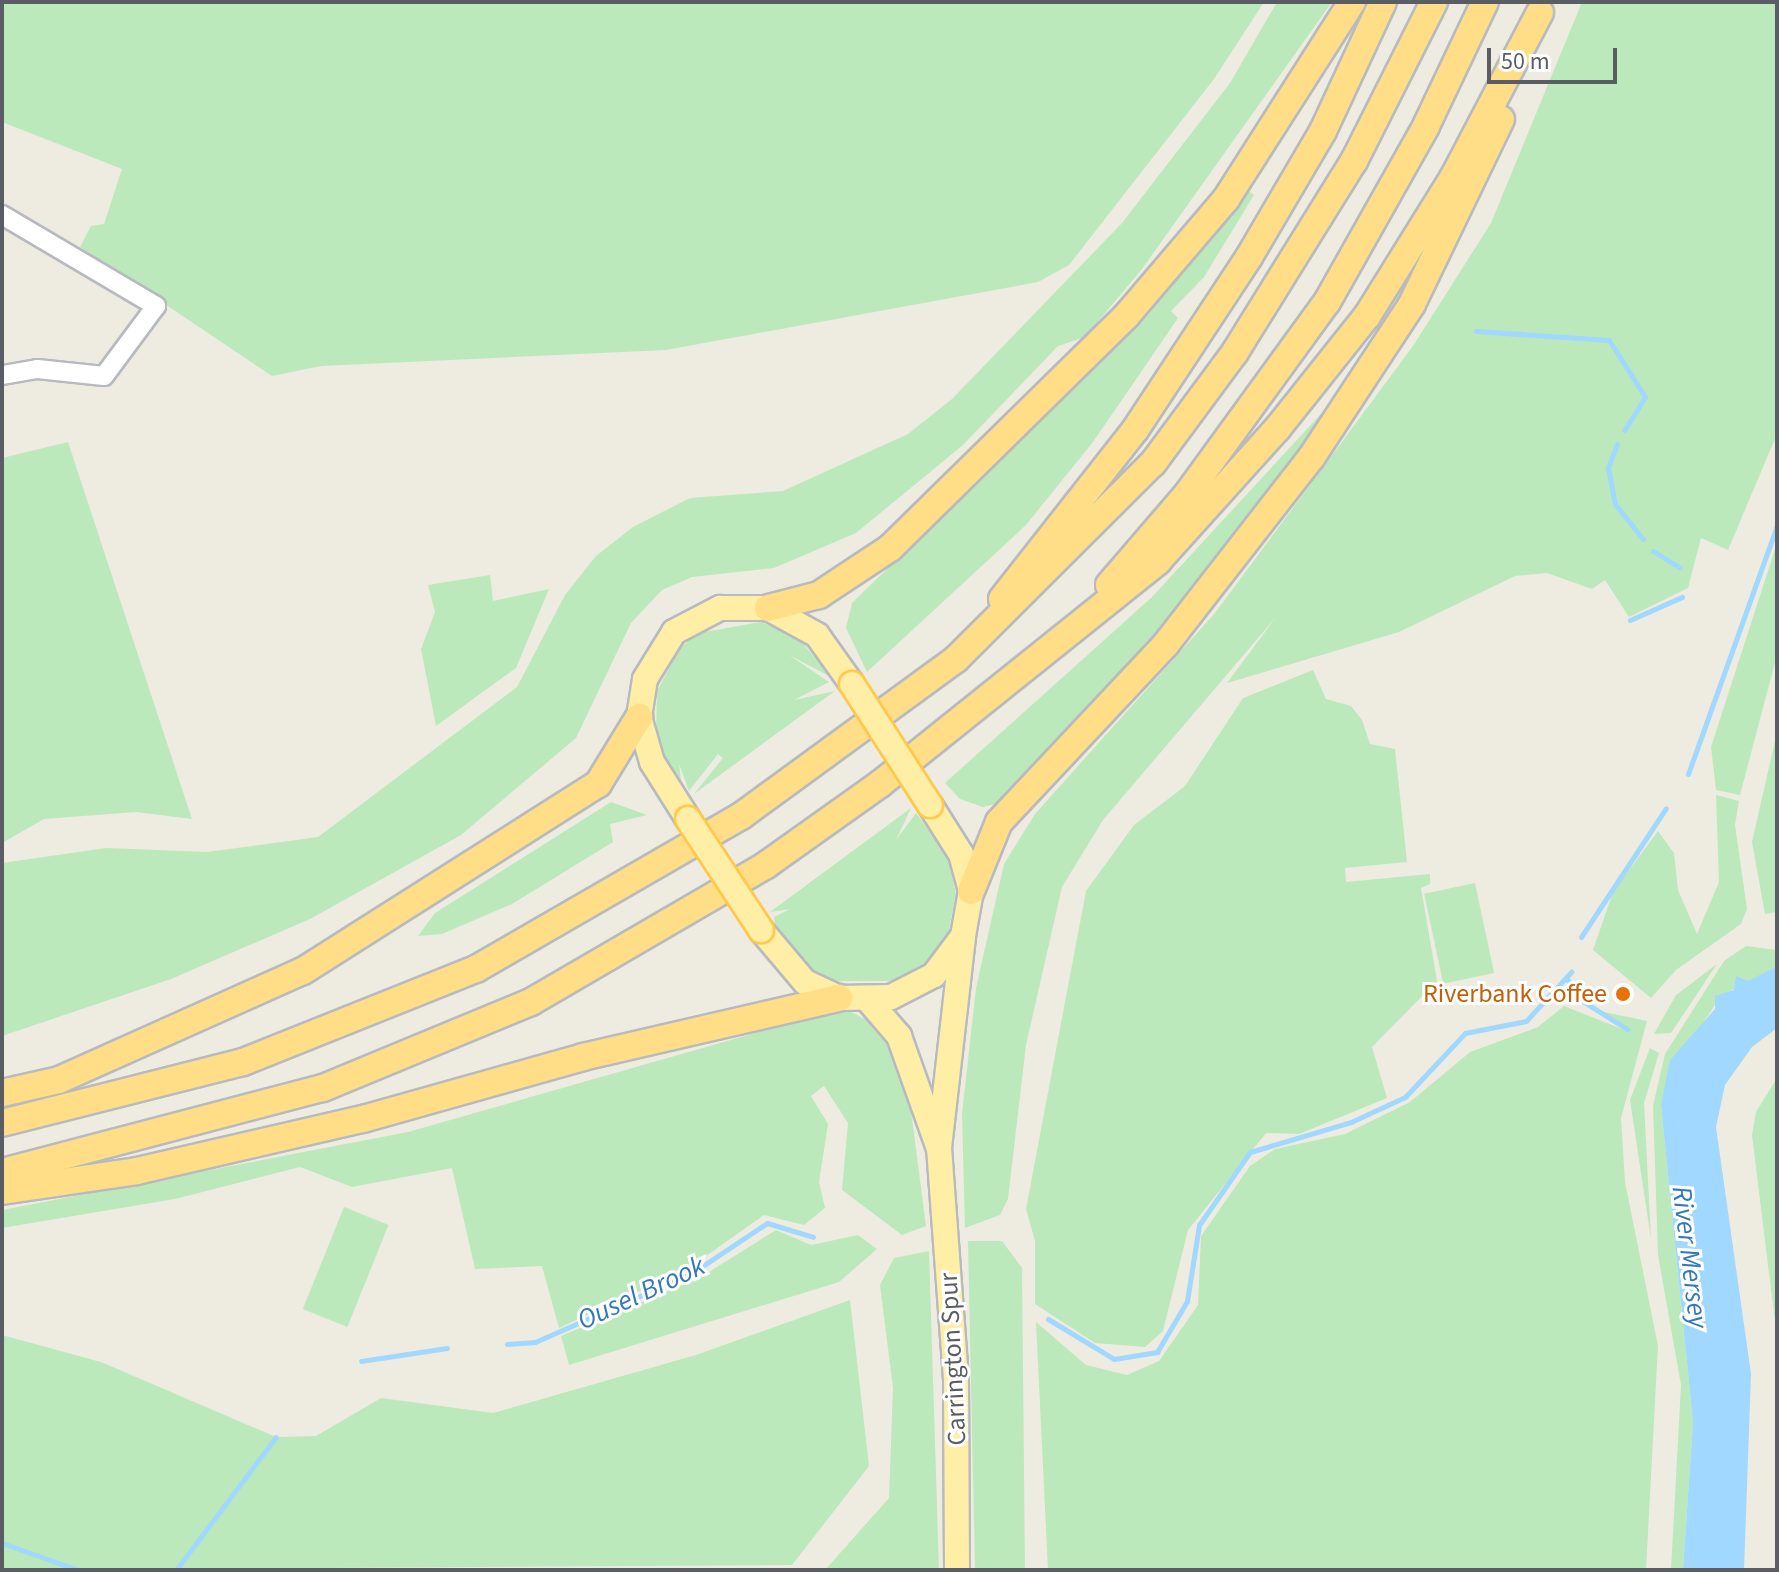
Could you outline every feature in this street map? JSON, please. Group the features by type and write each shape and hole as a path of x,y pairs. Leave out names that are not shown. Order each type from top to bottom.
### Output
{"highway":[{"path":"768,608 819,595 890,548 1127,315 1226,199 1352,2"},
{"path":"956,659 1135,430 1249,257 1323,131 1383,2"},
{"path":"2,1123 243,1062 476,969 728,825 956,659 1153,463 1226,364 1285,282 1434,2"},
{"path":"1003,691 1092,604 1188,493 1303,336 1396,183 1485,2"},
{"path":"2,1172 323,1088 531,1002 766,865 1003,691 1158,561 1367,316 1453,178 1542,7"},
{"path":"971,891 999,822 1211,590 1360,387 1470,191 1542,7"},
{"path":"2,1093 73,1074 303,971 598,784 639,717"},
{"path":"2,1191 137,1171 363,1119 598,1053 839,998"}],"main road":[{"path":"963,936 934,975 911,991 868,1000 839,998 805,982 761,930 652,762 639,717 645,679 674,632 720,608 768,608 817,635 961,854 971,891"},
{"name":"Carrington Spur","path":"957,1570 955,1365 939,1148 971,891"},
{"name":"Carrington Spur","path":"868,1000 899,1036 939,1148"}],"street":[{"path":"2,215 156,306 97,379 37,369 2,375"}],"green space":[{"path":"2,2 1264,2 1214,79 1069,265 1038,282 666,350 321,366 272,376 80,247 91,226 104,224 122,169 2,122"},
{"path":"1277,2 1332,2 1142,269 1085,337 1058,346 963,445 856,533 774,568 692,577 662,590 631,623 576,738 461,835 310,919 171,979 2,1036 2,863 106,848 207,852 318,837 517,687 565,595 596,556 633,527 690,498 783,491 908,434 952,399 1122,223 1230,83"},
{"path":"1582,2 1777,2 1777,434 1728,550 1701,538 1688,588 1629,617 1605,580 1592,589 1547,573 1515,576 1399,632 1227,683 1276,617 1103,820 1062,887 1026,1045 1008,1199 1000,1215 965,1228 962,1114 976,988 1004,864 1035,814 1215,613 1413,346 1491,223"},
{"path":"1247,190 1254,195 1204,277 1171,311 1178,318 1093,442 1026,525 867,672 846,628 852,603 1147,316"},
{"path":"1355,377 1146,653 1000,803 983,807 960,799 945,783 1152,597"},
{"path":"68,442 192,819 136,812 44,819 2,843 2,458"},
{"path":"1777,543 1777,655 1740,795 1716,790 1711,747"},
{"path":"490,575 493,601 549,589 516,668 436,726 421,649 435,612 428,585"},
{"path":"760,622 795,634 831,677 789,655 829,682 794,700 835,691 694,794 723,758 718,754 689,791 679,764 682,788 656,738 657,691 680,648 699,633"},
{"path":"1313,670 1326,699 1351,706 1362,720 1370,744 1395,749 1407,862 1345,868 1346,882 1430,874 1430,884 1421,888 1437,981 1372,1047 1387,1098 1299,1134 1266,1133 1188,1230 1163,1331 1145,1347 1095,1343 1035,1304 1035,1241 1026,1209 1086,891 1134,825 1185,786 1243,698"},
{"path":"1777,732 1777,912 1765,914 1752,842"},
{"path":"1716,795 1739,801 1735,825 1747,909 1741,924 1676,970 1651,998 1593,950 1613,892 1658,831 1674,853 1678,890 1697,934 1719,882"},
{"path":"611,802 647,815 610,824 613,842 512,904 442,934 418,936 435,913"},
{"path":"911,808 896,840 916,813 949,859 956,894 948,934 929,962 899,981 833,981 801,962 776,930 774,917 790,909 770,912"},
{"path":"1475,883 1494,973 1443,984 1424,894"},
{"path":"1746,946 1777,950 1777,966 1721,996 1671,1071 1661,1105 1693,1422 1683,1570 1671,1570 1681,1385 1658,1255 1653,1106 1665,1054 1724,961"},
{"path":"1717,964 1671,1033 1654,1034 1676,995"},
{"path":"1564,1006 1627,1031 1599,1011 1647,1021 1621,1118 1625,1182 1658,1346 1646,1570 1048,1570 1036,1322 1086,1365 1127,1375 1159,1361 1198,1305 1201,1236 1250,1166 1275,1149 1345,1134 1410,1102 1470,1052 1538,1027"},
{"path":"845,1009 865,1019 895,1055 910,1103 926,1226 902,1235 842,1190 848,1123 824,1086 811,1096 828,1124 819,1182 825,1208 804,1225 764,1215 689,1268 559,1328 542,1266 475,1269 452,1168 352,1187 300,1167 175,1199 2,1228 2,1210 408,1132 773,1028 793,1016"},
{"path":"1650,1048 1659,1053 1644,1103 1651,1239 1630,1100"},
{"path":"1777,1078 1777,1338 1752,1135 1756,1112"},
{"path":"344,1207 389,1225 347,1327 303,1309"},
{"path":"776,1230 811,1245 858,1235 877,1249 839,1282 569,1365 561,1336 701,1277"},
{"path":"968,1241 1002,1241 1022,1268 1025,1570 975,1570"},
{"path":"929,1251 939,1570 825,1570 889,1498 893,1388 880,1285 894,1258"},
{"path":"850,1300 869,1466 792,1565 2,1570 2,1335 101,1362 276,1437 316,1436 381,1398 493,1413 696,1355"}],"water":[{"name":"River Mersey","path":"1777,966 1777,1028 1752,1047 1725,1085 1716,1127 1751,1374 1744,1570 1683,1570 1693,1422 1661,1105 1670,1060 1715,1009 1715,996 1734,990 1736,976 1748,981"}],"waterway":[{"path":"1476,331 1609,340 1645,397 1624,430"},
{"path":"1617,444 1608,468 1615,504 1643,539"},
{"path":"1688,774 1777,525"},
{"path":"1653,551 1679,567"},
{"path":"1630,620 1682,597"},
{"path":"1581,937 1666,808"},
{"name":"Ousel Brook","path":"1048,1319 1114,1359 1157,1352 1187,1301 1199,1225 1250,1152 1351,1122 1405,1097 1465,1033 1526,1021 1571,972"},
{"path":"1566,978 1584,1002 1627,1029"},
{"name":"Ousel Brook","path":"507,1344 535,1342 692,1273 767,1223 813,1237"},
{"name":"Ousel Brook","path":"361,1361 447,1348"},
{"name":"Ousel Brook","path":"176,1570 276,1437"},
{"name":"Ousel Brook","path":"2,1543 78,1570"}],"place":[{"name":"Riverbank Coffee","path":"1623,994"}]}
